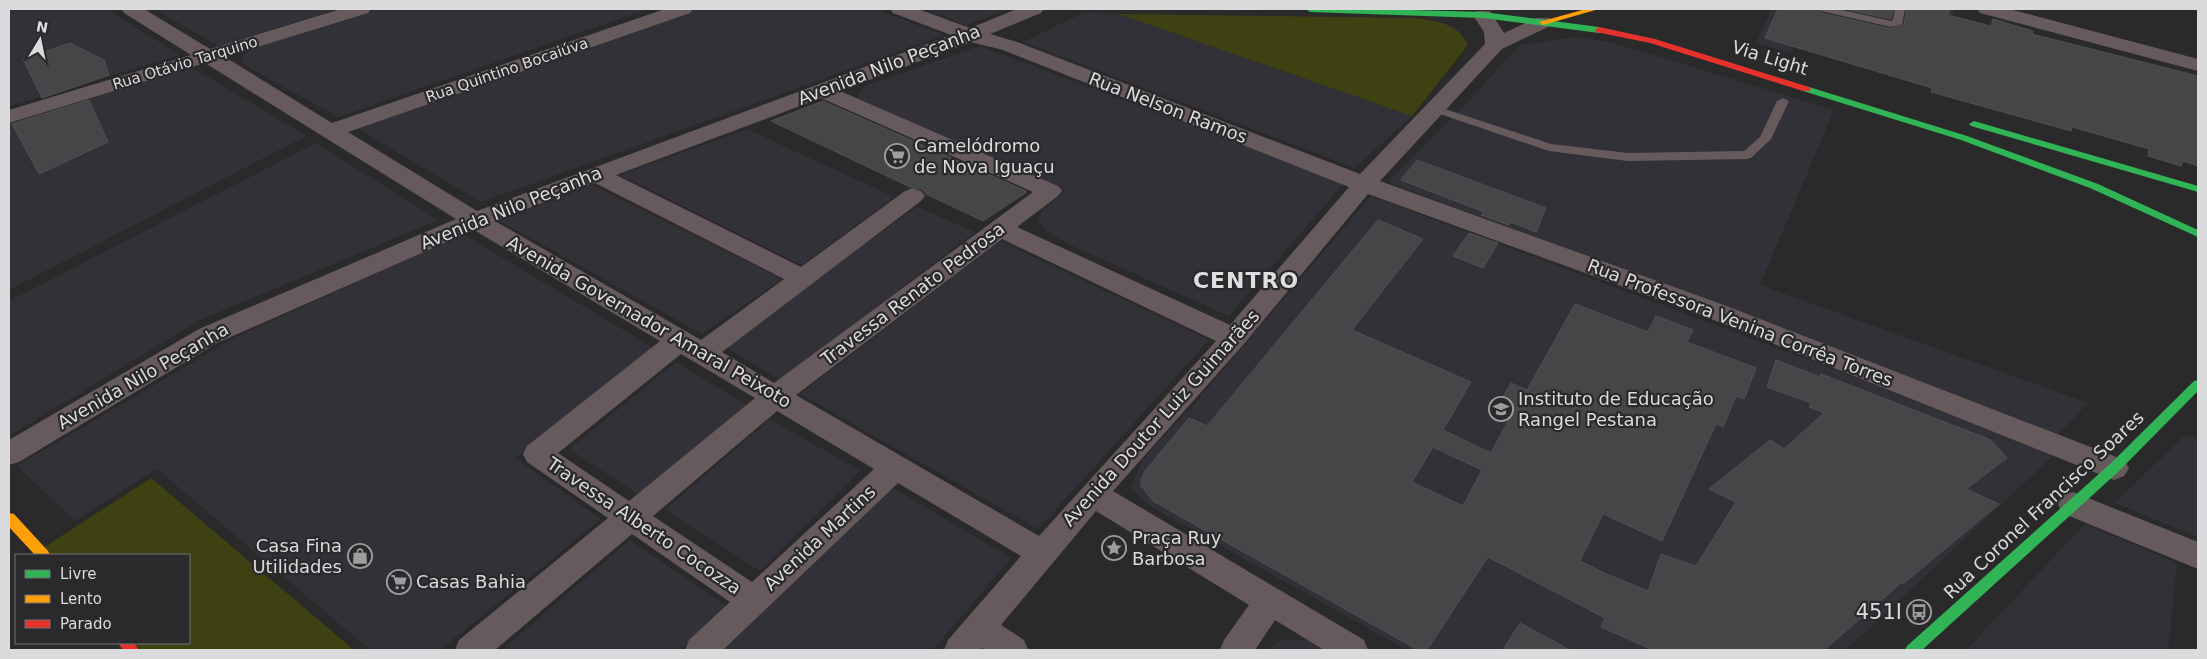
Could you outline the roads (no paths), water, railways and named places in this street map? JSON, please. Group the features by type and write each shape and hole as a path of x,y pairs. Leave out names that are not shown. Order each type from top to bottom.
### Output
{"main road":[{"name":"Via Light","path":"1310,9 1477,12 1551,16 1599,12"},
{"name":"Avenida Doutor Luiz Guimarães","path":"1551,16 1584,12"},
{"name":"Via Light","path":"1551,16 1652,41 1964,138 2094,186 2198,234"},
{"path":"2118,178 1961,121 2198,188"},
{"name":"Rua Coronel Francisco Soares","path":"1912,650 2114,468 2198,384"},
{"path":"9,518 42,554"}],"street":[{"name":"Rua Otávio Tarquino","path":"9,117 361,9"},
{"name":"Rua Quintino Bocaiúva","path":"330,131 683,9"},
{"name":"Rua Nelson Ramos","path":"900,9 970,35 1010,46 1364,184"},
{"name":"Avenida Nilo Peçanha","path":"9,454 208,336 475,220 970,35 1034,9"},
{"path":"1987,9 2198,65"},
{"name":"Avenida Governador Amaral Peixoto","path":"139,10 209,56 475,220 1042,553"},
{"path":"1477,12 1492,27 1495,45"},
{"name":"Avenida Doutor Luiz Guimarães","path":"969,639 1093,494 1234,338 1364,184 1495,45 1551,16"},
{"name":"Travessa Renato Pedrosa","path":"471,650 776,396 1050,191 822,90"},
{"path":"595,174 802,278"},
{"name":"Rua Professora Venina Corrêa Torres","path":"1364,184 1715,312 2114,468"},
{"path":"691,346 802,278 913,196"},
{"path":"1000,229 1234,338"},
{"name":"Travessa Alberto Cocozza","path":"691,346 537,454 753,600"},
{"name":"Avenida Martins","path":"701,650 895,467"},
{"path":"1093,494 1352,650"},
{"path":"2073,504 2198,556"},
{"path":"1236,650 1270,601"},
{"path":"969,639 1012,650"}],"lane":[{"path":"1825,9 1890,24 1898,22 1900,9"},
{"path":"1435,109 1549,147 1628,157 1737,155 1747,154 1765,139 1783,101"}],"place":[{"name":"Camelódromo de Nova Iguaçu","path":"897,156"},
{"name":"Instituto de Educação Rangel Pestana","path":"1501,409"},
{"name":"Praça Ruy Barbosa","path":"1114,548"},
{"name":"Casa Fina Utilidades","path":"360,556"},
{"name":"Casas Bahia","path":"399,582"},
{"name":"451I","path":"1919,612"}],"district":[{"name":"CENTRO","path":"1246,280"}]}
